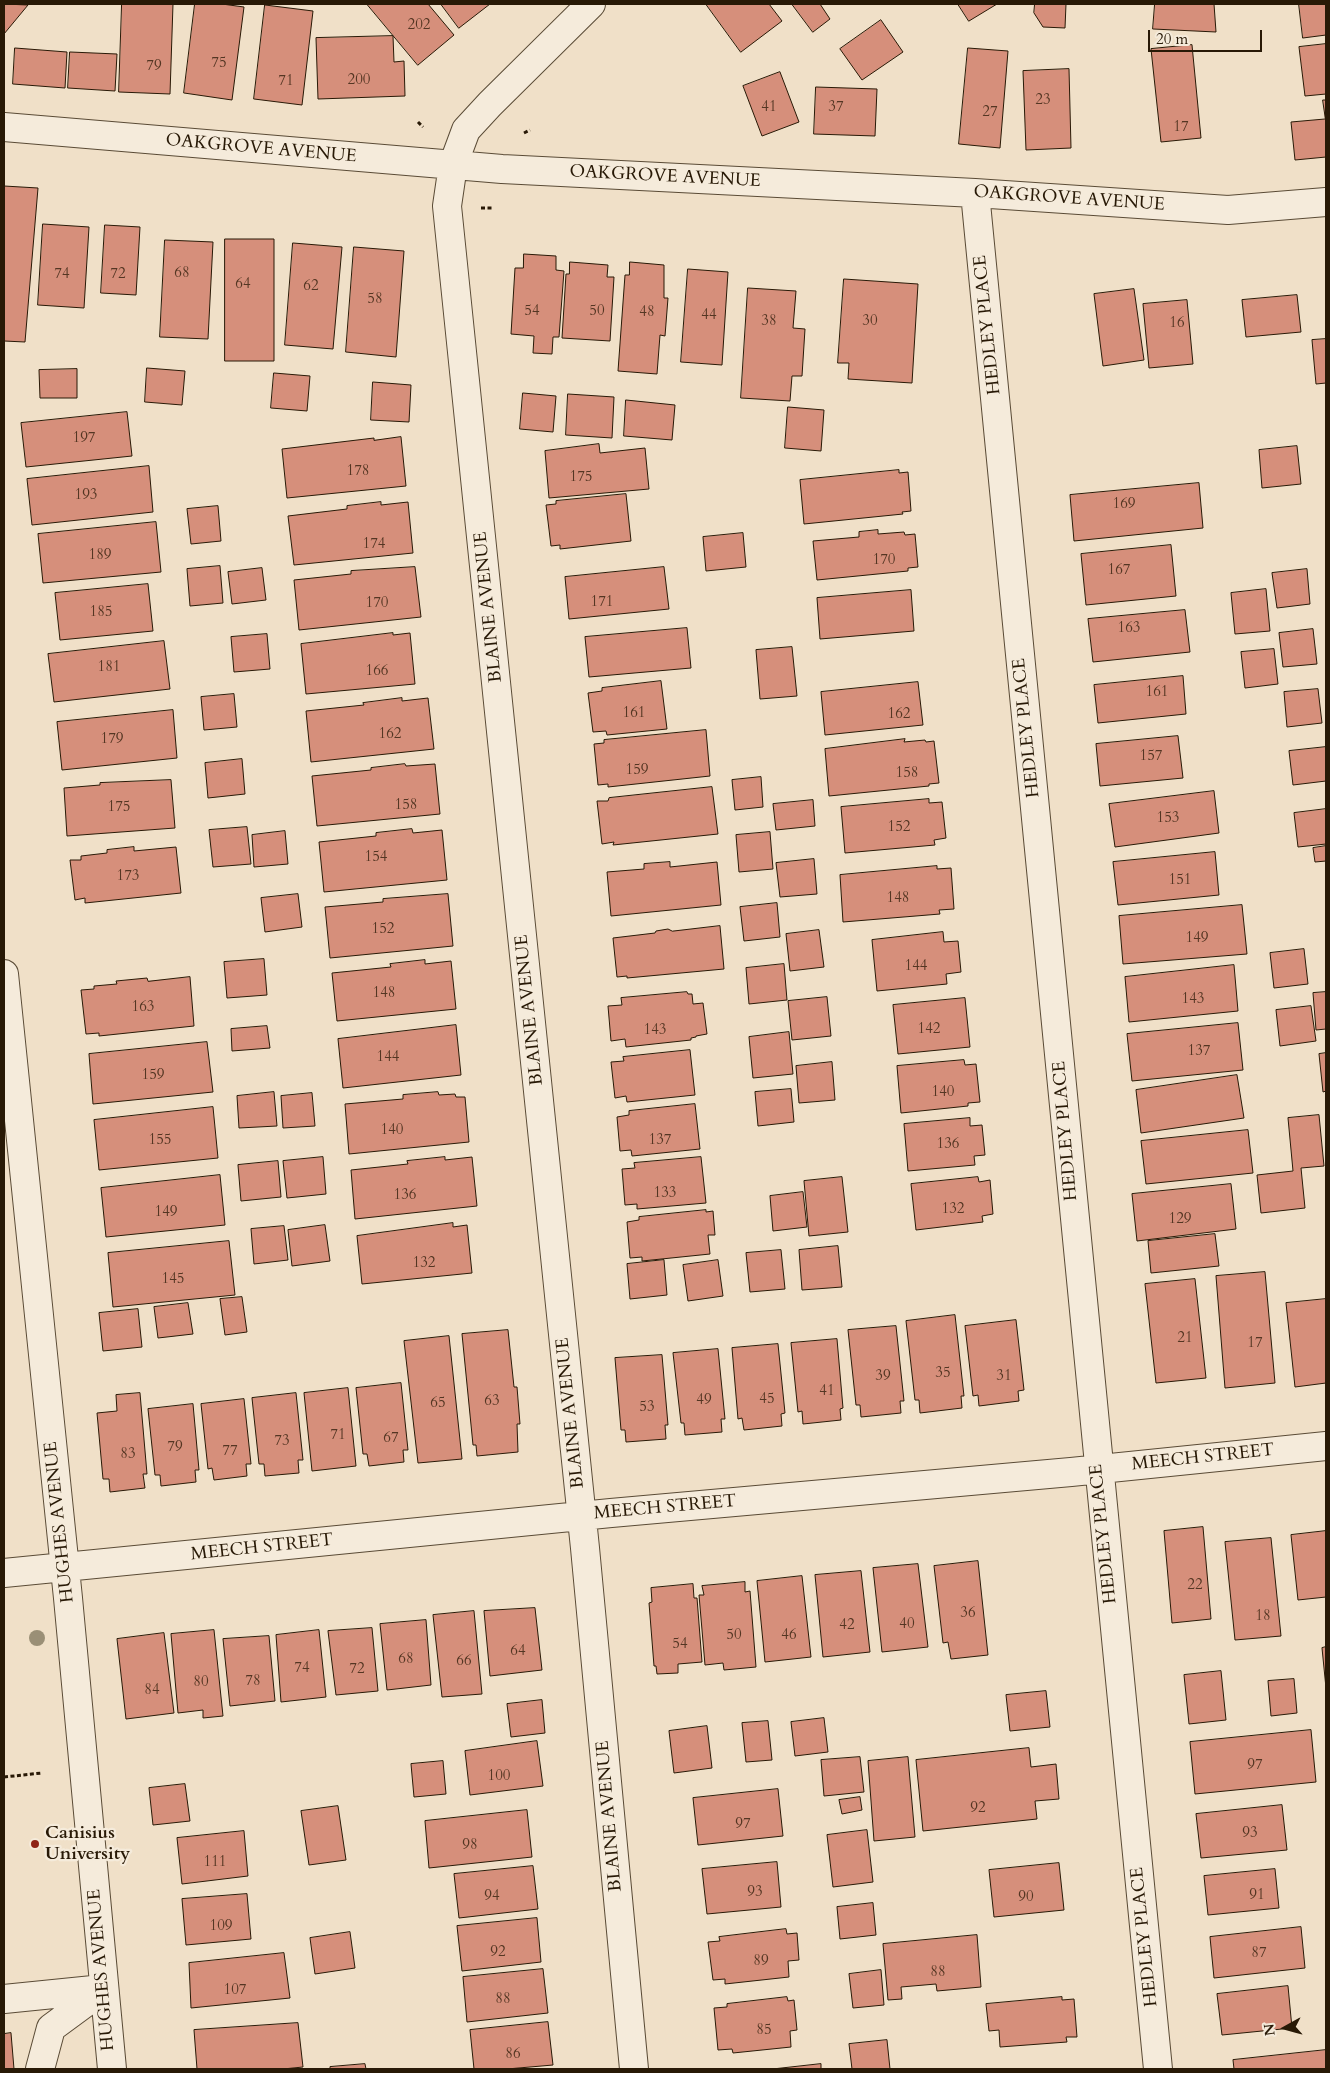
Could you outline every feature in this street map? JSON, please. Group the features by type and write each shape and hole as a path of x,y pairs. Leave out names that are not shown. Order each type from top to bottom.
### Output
{"street":[{"name":"BLAINE AVENUE","path":"591,4 466,130 453,165 447,206 582,1516 634,2069"},
{"name":"OAKGROVE AVENUE","path":"4,127 453,165 974,193 1228,210 1326,202"},
{"name":"HEDLEY PLACE","path":"974,193 1158,2069"},
{"name":"HUGHES AVENUE","path":"4,974 65,1568 112,2069"},
{"name":"MEECH STREET","path":"4,1573 1326,1446"},
{"path":"4,1999 104,1989"},
{"path":"40,2069 51,2028 104,1989"}],"path":[{"path":"418,122 424,128"},
{"path":"524,133 530,130"},
{"path":"478,208 493,208"},
{"path":"4,1777 42,1773"}],"building":[{"path":"4,4 28,5 4,34"},
{"path":"122,4 173,4 170,94 119,92"},
{"path":"195,4 222,4 244,7 232,100 184,93"},
{"path":"367,4 428,4 454,35 418,65"},
{"path":"441,4 490,4 459,28"},
{"path":"706,4 769,4 782,21 741,52"},
{"path":"792,4 820,4 830,19 813,32"},
{"path":"958,4 997,4 969,21"},
{"path":"1035,4 1066,4 1065,28 1043,27 1034,13"},
{"path":"1155,4 1214,4 1216,32 1153,29"},
{"path":"1299,4 1326,4 1326,35 1303,38"},
{"path":"265,5 313,11 302,105 254,99"},
{"path":"881,20 903,52 862,80 840,49"},
{"path":"393,36 394,62 404,61 405,96 318,99 316,38"},
{"path":"1326,44 1326,94 1305,96 1299,47"},
{"path":"1192,45 1201,138 1161,142 1151,49"},
{"path":"15,48 67,52 65,88 13,84"},
{"path":"968,48 1008,51 1000,148 959,144"},
{"path":"70,52 117,54 115,91 68,88"},
{"path":"1069,69 1071,148 1026,150 1023,71"},
{"path":"780,72 799,122 762,136 743,86"},
{"path":"816,87 877,89 875,136 814,134"},
{"path":"1323,100 1326,100 1326,157 1295,160 1291,122 1325,119"},
{"path":"4,186 38,188 25,342 4,341"},
{"path":"43,224 89,227 84,308 38,305"},
{"path":"105,225 140,227 136,295 101,293"},
{"path":"225,239 274,239 274,361 225,361"},
{"path":"165,240 213,242 208,339 160,337"},
{"path":"293,243 342,247 333,349 285,345"},
{"path":"354,247 404,251 396,357 346,352"},
{"path":"524,254 556,256 556,270 564,271 559,337 553,337 552,354 533,353 534,336 511,334 515,268 523,268"},
{"path":"570,262 608,265 607,277 614,277 610,341 562,338 566,274 569,274"},
{"path":"630,262 664,265 664,298 668,298 665,336 660,335 657,374 618,371 625,275 629,275"},
{"path":"688,269 728,272 722,365 681,362"},
{"path":"844,279 918,284 912,383 848,379 849,363 838,363"},
{"path":"748,288 796,291 793,328 805,329 802,376 792,376 790,401 741,398"},
{"path":"1134,289 1144,360 1103,366 1094,294"},
{"path":"1297,295 1301,332 1246,337 1242,300"},
{"path":"1187,300 1193,364 1149,368 1143,304"},
{"path":"1326,339 1326,383 1316,384 1312,340"},
{"path":"147,368 185,371 182,405 145,402"},
{"path":"77,369 77,398 40,398 39,370"},
{"path":"274,373 310,376 307,411 271,408"},
{"path":"373,382 411,385 409,422 371,420"},
{"path":"523,393 556,396 553,432 520,429"},
{"path":"568,394 614,397 612,438 566,435"},
{"path":"626,400 675,405 672,440 624,436"},
{"path":"788,407 824,410 821,451 785,448"},
{"path":"127,412 132,456 26,467 21,423"},
{"path":"401,437 406,486 287,498 282,449 374,438 374,440"},
{"path":"599,444 600,453 645,448 649,489 549,498 545,451"},
{"path":"1297,446 1301,484 1262,488 1259,450"},
{"path":"149,466 153,512 32,525 27,479"},
{"path":"899,470 899,473 908,472 911,511 902,512 903,514 804,524 800,480"},
{"path":"1199,483 1203,528 1074,541 1070,495"},
{"path":"626,494 631,541 560,549 560,545 551,546 546,505 556,504 556,501"},
{"path":"381,502 381,505 408,502 413,553 294,565 288,516 347,509 347,506"},
{"path":"218,506 221,541 191,544 187,509"},
{"path":"156,522 161,572 43,583 38,534"},
{"path":"878,530 878,534 904,532 905,535 915,534 918,567 908,568 908,571 817,580 813,541 859,537 859,532"},
{"path":"743,533 746,567 706,571 703,537"},
{"path":"1171,545 1176,596 1086,605 1081,554"},
{"path":"220,566 223,603 190,606 187,569"},
{"path":"415,567 421,617 299,630 294,580 351,574 351,571"},
{"path":"664,567 669,609 569,619 565,577"},
{"path":"262,568 266,600 232,604 228,572"},
{"path":"1307,569 1310,604 1277,608 1272,573"},
{"path":"148,584 153,631 60,640 55,593"},
{"path":"1266,589 1270,631 1235,634 1231,593"},
{"path":"911,590 914,631 820,639 817,598"},
{"path":"1185,610 1190,652 1093,662 1088,619"},
{"path":"687,628 691,668 589,677 585,637"},
{"path":"1313,629 1317,664 1283,667 1279,633"},
{"path":"393,633 393,635 410,633 415,684 306,694 301,644"},
{"path":"267,634 270,669 234,672 231,637"},
{"path":"164,641 170,689 54,702 48,654"},
{"path":"792,647 797,696 760,699 756,650"},
{"path":"1274,649 1278,684 1245,688 1241,652"},
{"path":"1183,676 1186,714 1098,723 1094,685"},
{"path":"661,681 667,729 607,735 606,731 593,732 588,693 602,691 602,688"},
{"path":"918,682 923,725 825,735 821,692"},
{"path":"1318,689 1322,723 1287,727 1284,692"},
{"path":"234,694 237,727 204,730 201,697"},
{"path":"402,698 402,701 428,698 434,749 311,762 306,711 364,705 363,703"},
{"path":"173,710 177,758 62,770 57,722"},
{"path":"706,730 710,776 608,787 608,784 598,785 594,744 604,743 604,740"},
{"path":"1178,736 1183,778 1100,786 1096,744"},
{"path":"905,739 904,742 934,741 939,783 929,784 929,786 829,796 825,749"},
{"path":"1326,747 1326,781 1293,785 1289,751"},
{"path":"242,759 245,794 208,798 205,763"},
{"path":"405,764 406,766 435,764 440,814 317,826 312,776 371,770 371,768"},
{"path":"761,777 763,807 735,810 732,780"},
{"path":"171,780 175,828 67,836 64,788 100,785 100,783"},
{"path":"712,787 718,834 613,845 614,842 602,844 597,801 608,801 609,798"},
{"path":"1214,791 1219,833 1115,847 1109,804"},
{"path":"929,799 929,803 942,802 946,838 934,840 935,845 845,853 841,807"},
{"path":"813,800 815,826 776,830 773,804"},
{"path":"1326,809 1326,844 1298,847 1294,813"},
{"path":"247,827 251,864 213,867 209,830"},
{"path":"412,829 413,833 442,830 447,880 324,892 319,842 376,836 376,833"},
{"path":"285,831 288,864 254,867 252,835"},
{"path":"770,832 773,869 739,872 736,835"},
{"path":"1326,846 1326,861 1315,862 1313,848"},
{"path":"134,847 134,851 176,847 181,893 85,903 85,898 75,900 70,860 81,860 81,856 107,853 107,850"},
{"path":"1215,852 1219,895 1118,905 1113,862"},
{"path":"814,859 817,894 780,897 776,863"},
{"path":"670,862 670,867 717,862 721,905 611,916 607,872 644,869 644,864"},
{"path":"937,866 937,869 951,868 954,909 939,910 940,914 843,922 840,875"},
{"path":"298,894 302,927 265,932 261,898"},
{"path":"448,894 453,946 330,958 325,907 383,902 383,899"},
{"path":"777,903 780,937 744,941 740,907"},
{"path":"1242,905 1247,954 1123,964 1119,916"},
{"path":"720,926 724,969 627,978 627,976 617,977 613,938 655,933 656,931 668,929 672,931"},
{"path":"819,930 824,967 790,971 786,934"},
{"path":"943,932 944,942 958,941 961,972 946,974 947,984 877,991 872,940"},
{"path":"1304,949 1308,984 1274,988 1270,953"},
{"path":"264,959 267,995 227,998 224,962"},
{"path":"425,960 425,964 451,961 456,1009 337,1021 332,973 391,967 390,964"},
{"path":"784,964 787,1000 749,1004 746,968"},
{"path":"1234,965 1238,1011 1129,1022 1125,977"},
{"path":"190,977 194,1026 99,1036 99,1033 86,1034 81,990 94,989 94,986 117,984 116,981 147,978 148,981"},
{"path":"687,992 692,994 693,1004 703,1003 707,1034 696,1036 691,1038 691,1040 626,1047 625,1039 611,1041 608,1006 622,1005 621,998"},
{"path":"1326,992 1326,1029 1316,1030 1313,993"},
{"path":"827,997 831,1036 792,1040 788,1001"},
{"path":"965,998 970,1047 898,1054 893,1005"},
{"path":"1311,1006 1316,1041 1280,1046 1276,1010"},
{"path":"1238,1023 1243,1070 1132,1081 1127,1034"},
{"path":"456,1025 461,1075 343,1088 338,1039"},
{"path":"267,1026 270,1048 232,1051 231,1029"},
{"path":"789,1032 793,1074 753,1078 749,1037"},
{"path":"207,1042 213,1092 93,1104 89,1054"},
{"path":"690,1050 695,1095 627,1102 626,1096 615,1098 611,1062 624,1061 623,1057"},
{"path":"1326,1053 1326,1091 1323,1092 1319,1054"},
{"path":"964,1060 965,1065 976,1064 980,1102 968,1103 968,1106 901,1113 897,1066"},
{"path":"832,1062 835,1100 799,1103 796,1066"},
{"path":"1237,1075 1244,1118 1141,1133 1136,1090"},
{"path":"791,1089 794,1122 758,1126 755,1092"},
{"path":"274,1092 277,1126 239,1128 237,1096"},
{"path":"438,1092 439,1095 455,1094 456,1097 465,1097 469,1142 349,1154 345,1104 403,1099 403,1095"},
{"path":"312,1093 315,1126 283,1128 281,1096"},
{"path":"695,1104 700,1149 632,1156 631,1150 620,1151 617,1117 629,1115 629,1111"},
{"path":"213,1107 218,1158 99,1170 94,1120"},
{"path":"1319,1115 1324,1166 1301,1168 1305,1208 1261,1213 1257,1175 1293,1171 1288,1118"},
{"path":"970,1118 970,1126 982,1125 985,1155 974,1156 975,1165 908,1171 904,1124"},
{"path":"1248,1130 1253,1173 1146,1184 1141,1141"},
{"path":"323,1157 326,1194 287,1198 283,1161"},
{"path":"445,1157 445,1160 472,1157 477,1206 355,1219 351,1170 408,1164 407,1161"},
{"path":"701,1157 706,1203 637,1209 637,1204 625,1205 622,1169 635,1168 634,1163"},
{"path":"278,1161 281,1197 241,1201 238,1165"},
{"path":"220,1175 225,1225 106,1237 101,1188"},
{"path":"842,1177 848,1232 809,1236 804,1181"},
{"path":"978,1177 979,1182 990,1180 993,1214 982,1216 983,1222 916,1230 911,1184"},
{"path":"1231,1184 1236,1229 1137,1241 1132,1194"},
{"path":"803,1192 807,1227 773,1231 770,1196"},
{"path":"706,1210 706,1212 713,1211 715,1235 708,1235 710,1254 642,1261 642,1257 630,1258 627,1222 639,1220 639,1217"},
{"path":"453,1223 453,1227 467,1225 472,1273 362,1284 357,1236"},
{"path":"325,1225 330,1261 292,1266 288,1230"},
{"path":"284,1226 288,1260 254,1264 251,1229"},
{"path":"1215,1234 1219,1266 1151,1273 1148,1241"},
{"path":"229,1241 235,1295 113,1307 108,1253"},
{"path":"838,1246 842,1287 802,1290 799,1250"},
{"path":"781,1250 785,1289 750,1292 746,1253"},
{"path":"664,1260 667,1295 630,1299 627,1264"},
{"path":"718,1260 723,1296 688,1301 683,1265"},
{"path":"1265,1272 1275,1383 1225,1388 1216,1276"},
{"path":"1195,1279 1206,1378 1156,1383 1145,1284"},
{"path":"242,1297 247,1332 225,1335 220,1299"},
{"path":"1326,1299 1326,1383 1295,1387 1286,1303"},
{"path":"188,1303 193,1334 158,1338 154,1307"},
{"path":"138,1309 142,1347 103,1351 99,1313"},
{"path":"955,1315 964,1396 961,1396 962,1408 920,1413 919,1400 915,1400 906,1321"},
{"path":"1016,1320 1024,1390 1018,1391 1019,1401 979,1406 978,1395 973,1396 965,1326"},
{"path":"896,1326 904,1401 900,1401 901,1413 861,1417 860,1405 856,1405 848,1330"},
{"path":"508,1330 514,1387 517,1387 520,1424 517,1424 518,1452 477,1456 476,1445 473,1445 462,1334"},
{"path":"449,1336 462,1459 418,1463 404,1341"},
{"path":"837,1339 843,1408 840,1409 841,1420 803,1424 802,1411 798,1412 791,1343"},
{"path":"778,1344 785,1413 781,1414 782,1426 744,1430 742,1418 738,1419 732,1348"},
{"path":"718,1349 725,1419 721,1419 722,1432 685,1435 684,1423 681,1423 673,1353"},
{"path":"662,1355 668,1425 665,1425 666,1439 626,1442 625,1430 621,1430 615,1358"},
{"path":"401,1383 408,1450 403,1450 404,1462 369,1466 367,1454 363,1454 356,1388"},
{"path":"348,1388 356,1466 312,1471 304,1393"},
{"path":"140,1393 147,1474 143,1474 145,1488 110,1492 109,1479 103,1479 97,1413 117,1411 116,1395"},
{"path":"296,1393 303,1460 298,1460 299,1473 265,1476 264,1464 259,1464 252,1398"},
{"path":"244,1399 251,1464 246,1464 247,1476 214,1480 212,1468 208,1469 201,1404"},
{"path":"193,1404 199,1470 195,1470 196,1482 161,1486 160,1475 155,1475 148,1409"},
{"path":"1203,1527 1211,1619 1172,1623 1164,1531"},
{"path":"1326,1531 1326,1597 1298,1600 1291,1535"},
{"path":"1271,1538 1281,1636 1235,1640 1225,1542"},
{"path":"978,1561 988,1655 951,1659 948,1642 943,1643 934,1566"},
{"path":"918,1564 928,1647 882,1652 873,1568"},
{"path":"861,1571 870,1652 823,1657 815,1575"},
{"path":"802,1576 811,1657 765,1662 757,1581"},
{"path":"745,1582 745,1592 750,1591 756,1667 724,1670 723,1663 705,1665 699,1595 704,1595 702,1586"},
{"path":"693,1584 694,1598 697,1598 702,1662 678,1664 678,1673 657,1674 656,1666 654,1666 649,1603 652,1602 651,1588"},
{"path":"535,1608 542,1670 490,1676 484,1611"},
{"path":"474,1611 482,1694 442,1697 433,1615"},
{"path":"426,1620 431,1685 387,1690 380,1624"},
{"path":"372,1628 378,1691 336,1695 328,1631"},
{"path":"214,1630 223,1716 203,1718 203,1710 178,1713 171,1634"},
{"path":"319,1630 326,1697 281,1702 276,1635"},
{"path":"164,1633 174,1713 126,1719 117,1639"},
{"path":"269,1636 275,1701 230,1706 223,1639"},
{"path":"1326,1647 1326,1688 1322,1648"},
{"path":"1221,1671 1226,1720 1189,1724 1184,1675"},
{"path":"1294,1679 1297,1713 1271,1716 1268,1681"},
{"path":"1046,1691 1050,1727 1010,1731 1006,1695"},
{"path":"542,1700 545,1733 511,1737 507,1704"},
{"path":"824,1718 828,1752 795,1756 791,1722"},
{"path":"768,1721 772,1760 746,1762 742,1723"},
{"path":"707,1726 712,1768 674,1773 669,1731"},
{"path":"1311,1730 1316,1782 1195,1794 1190,1742"},
{"path":"537,1741 543,1786 470,1795 465,1751"},
{"path":"1029,1748 1031,1767 1056,1764 1059,1799 1035,1801 1037,1819 923,1831 916,1760"},
{"path":"860,1757 864,1792 824,1796 821,1760"},
{"path":"908,1757 915,1837 874,1841 868,1761"},
{"path":"443,1761 446,1794 414,1797 411,1764"},
{"path":"185,1784 190,1821 153,1825 149,1788"},
{"path":"778,1789 783,1836 698,1845 693,1798"},
{"path":"860,1797 862,1810 842,1814 839,1800"},
{"path":"1282,1805 1287,1850 1201,1858 1196,1814"},
{"path":"338,1806 346,1860 309,1865 301,1811"},
{"path":"527,1810 532,1857 429,1868 425,1821"},
{"path":"867,1830 873,1882 833,1887 827,1835"},
{"path":"244,1831 248,1876 182,1884 177,1838"},
{"path":"777,1862 781,1907 707,1914 702,1869"},
{"path":"1059,1863 1064,1910 994,1917 989,1870"},
{"path":"533,1866 538,1909 459,1918 454,1874"},
{"path":"1275,1869 1279,1908 1208,1915 1204,1876"},
{"path":"247,1894 251,1939 186,1945 182,1899"},
{"path":"873,1903 876,1935 840,1939 837,1907"},
{"path":"537,1918 541,1962 462,1971 457,1926"},
{"path":"1301,1927 1305,1968 1214,1978 1210,1937"},
{"path":"786,1929 787,1934 797,1933 799,1960 788,1961 789,1977 725,1984 725,1979 713,1980 708,1942 720,1941 719,1937"},
{"path":"350,1932 355,1968 315,1974 310,1938"},
{"path":"977,1935 981,1987 937,1991 936,1984 901,1987 902,1999 888,2000 883,1944"},
{"path":"284,1953 290,1998 191,2008 189,1963"},
{"path":"543,1969 548,2013 467,2022 463,1977"},
{"path":"881,1970 884,2005 853,2008 849,1974"},
{"path":"1288,1986 1292,2028 1222,2035 1217,1994"},
{"path":"787,1997 788,2001 794,2000 797,2030 790,2031 791,2047 733,2053 732,2049 718,2050 714,2008 727,2007 727,2004"},
{"path":"1062,1997 1062,2000 1074,1999 1077,2037 1066,2037 1067,2042 1000,2047 999,2030 989,2031 986,2004"},
{"path":"548,2022 553,2065 507,2069 474,2069 470,2030"},
{"path":"298,2023 303,2067 283,2069 197,2069 194,2030"},
{"path":"11,2033 14,2069 4,2069 4,2034"},
{"path":"887,2040 890,2069 852,2069 849,2044"},
{"path":"1326,2050 1326,2069 1234,2069 1233,2060"},
{"path":"365,2064 366,2069 330,2069 330,2067"},
{"path":"821,2064 821,2069 773,2069"}],"place":[{"name":"Canisius University","path":"35,1844"}]}
